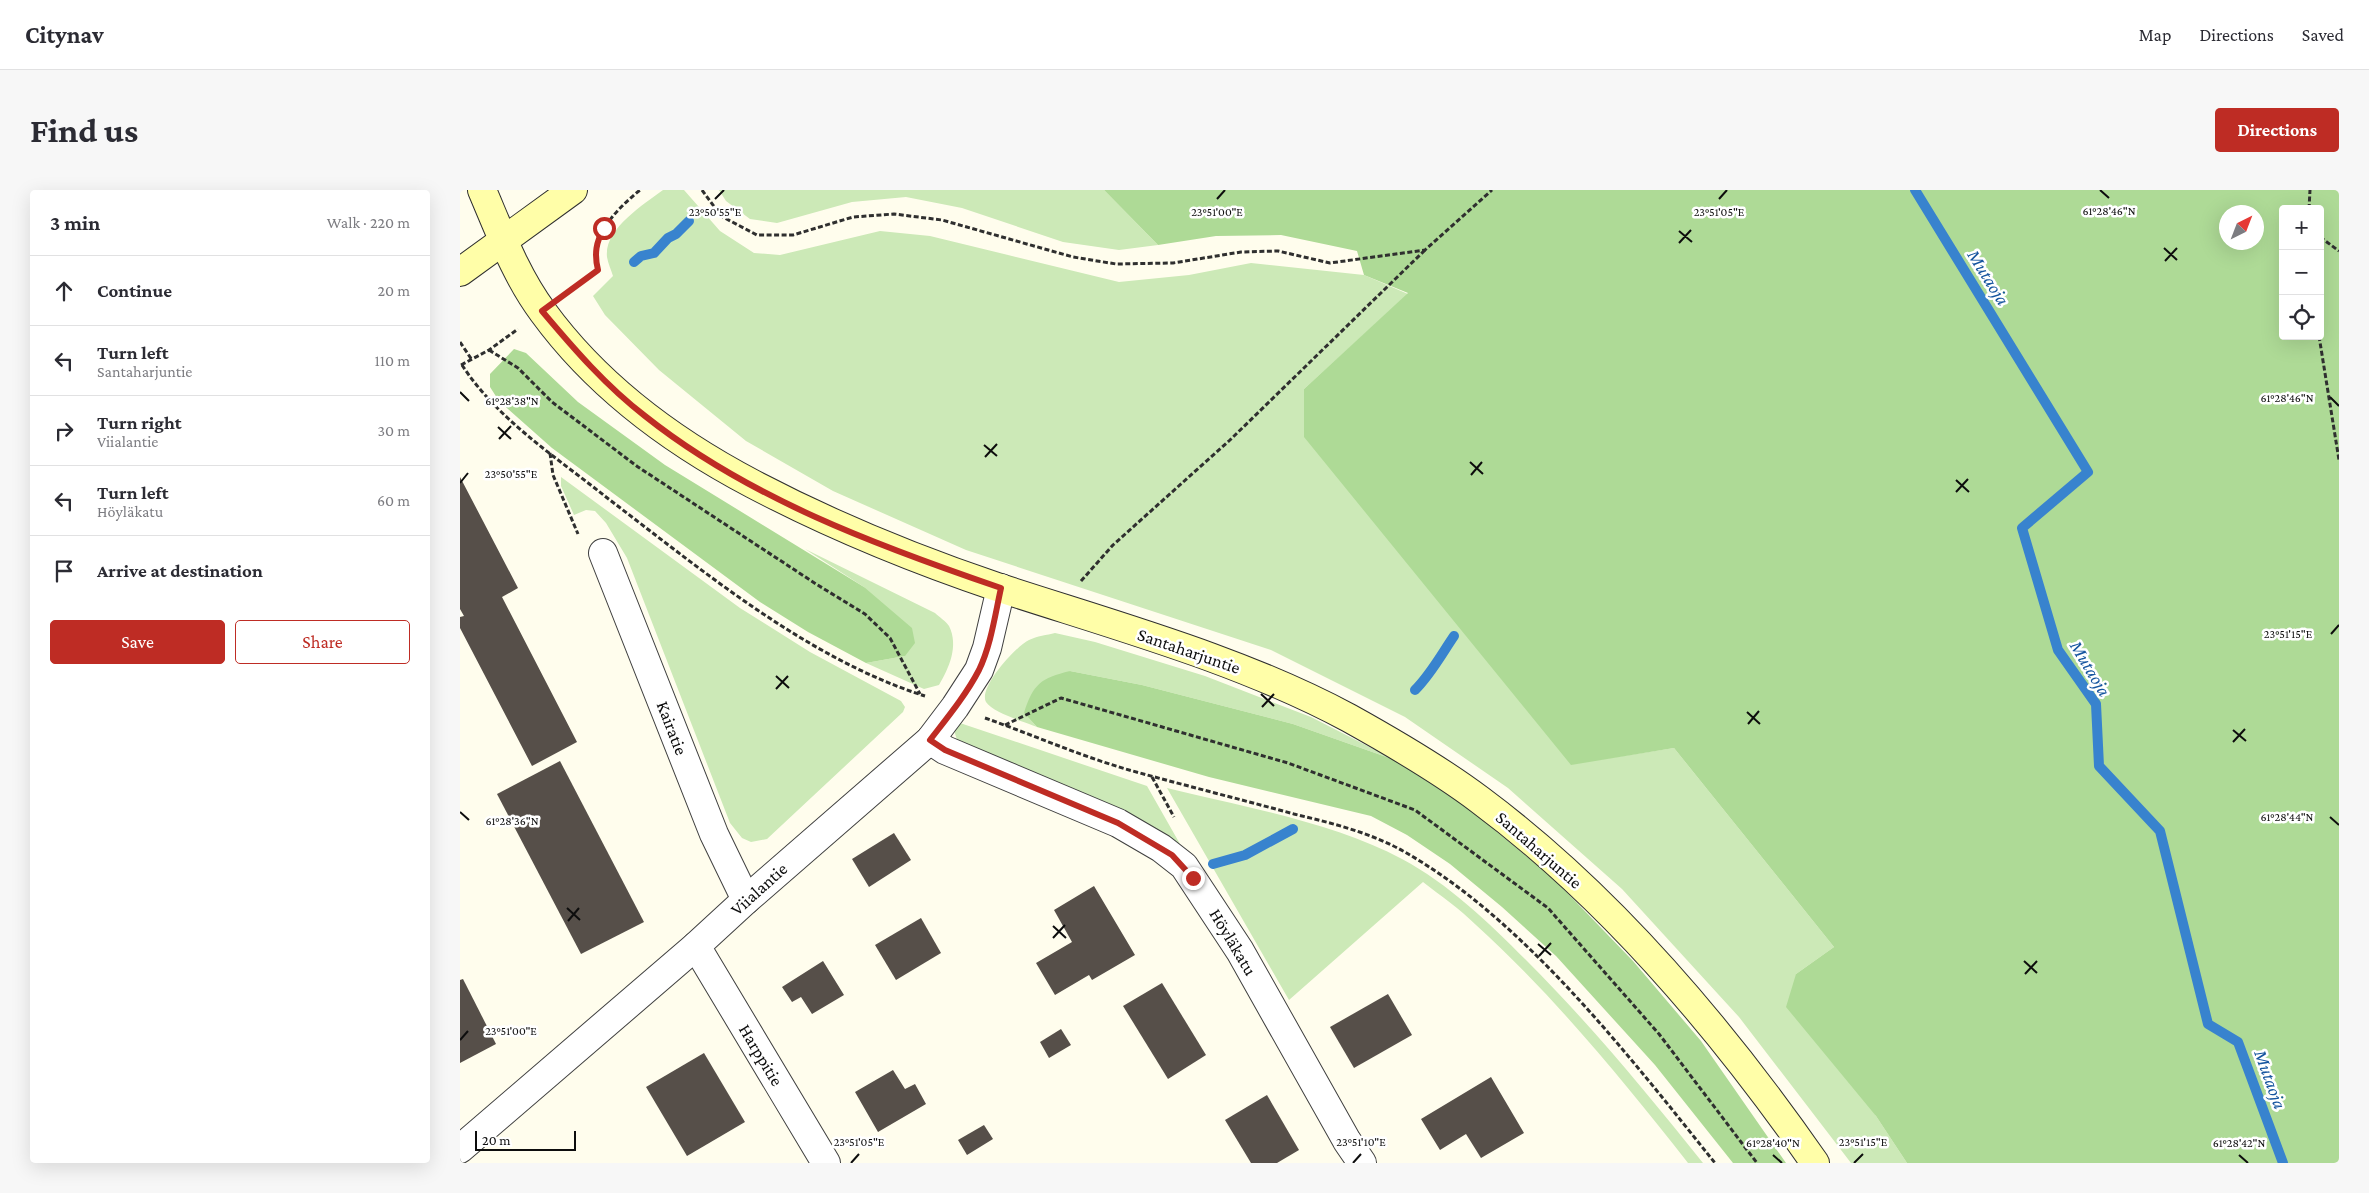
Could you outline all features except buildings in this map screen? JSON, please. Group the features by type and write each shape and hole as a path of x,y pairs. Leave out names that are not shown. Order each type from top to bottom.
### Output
{"main road":[{"name":"Santaharjuntie","path":"482,190 521,278 542,311 588,364 614,390 684,445 792,505 947,570 1206,656 1295,691 1395,744 1438,770 1480,800 1536,845 1582,887 1646,952 1712,1029 1815,1163"},
{"path":"460,272 573,190"}],"street":[{"name":"Kairatie","path":"592,547 714,834 746,900"},
{"name":"Viialantie","path":"460,1149 696,946 930,740 955,707 979,670 987,648 1001,588"},
{"name":"Höyläkatu","path":"930,740 945,750 1118,823 1161,848 1184,866 1240,951 1347,1141 1362,1163"},
{"name":"Harppitie","path":"696,946 826,1163"}],"path":[{"path":"640,190 626,202 604,228 598,240 595,257 598,270 489,350 461,365 474,384 493,405 550,453 757,611 864,671 955,707 1137,772 1356,830 1402,850 1446,878 1521,942 1567,988 1619,1047 1715,1163"},
{"path":"702,190 721,216 757,235 793,235 853,217 894,214 942,220 1073,257 1116,264 1174,263 1241,252 1278,251 1330,263 1425,250"},
{"path":"1057,605 1113,545 1230,440 1425,250 1492,190"},
{"path":"2309,205 2310,190"},
{"path":"2324,240 2339,251"},
{"path":"2320,340 2339,460"},
{"path":"460,342 472,360"},
{"path":"489,350 518,368 552,402 638,467 865,614 890,638 920,694"},
{"path":"550,453 552,475 592,547"},
{"path":"1005,725 1061,698 1288,763 1416,810 1548,908 1659,1034 1757,1163"}],"green space":[{"path":"663,190 684,190 720,231 754,253 780,255 880,231 930,236 1119,282 1189,275 1251,263 1364,275 1408,294 1304,389 1571,764 1674,748 1834,947 1796,974 1876,1116 1907,1163 1851,1163 1739,1017 1622,889 1508,788 1405,717 1271,650 966,550 833,491 746,441 659,370 605,315 593,296 613,276 607,257 608,247 618,227 636,210"},
{"path":"719,190 1104,190 1158,245 1119,250 1063,242 962,208 906,197 852,202 777,223 750,219 726,201"},
{"path":"1104,190 2339,190 2339,1163 1907,1163 1876,1116 1786,1007 1796,974 1834,947 1674,748 1571,765 1304,437 1304,389 1408,293 1364,275 1357,251 1281,235 1216,236 1158,245"},
{"path":"514,349 526,353 578,402 665,465 864,587 912,628 915,643 905,656 866,663 808,632 760,602 552,448 499,401 490,387 490,374"},
{"path":"561,477 740,608 810,652 901,701 905,707 903,712 767,839 751,842 742,838 730,823 627,558 606,523 595,511 586,510 574,515 561,486"},
{"path":"805,549 935,613 946,622 952,634 953,649 949,664 939,685 924,689 866,663 905,656 864,587"},
{"path":"1055,633 1095,642 1205,676 1311,717 1395,760 1293,724 1142,685 1070,671 1024,713 1037,727 995,710 990,706 986,702 985,696 988,687 1000,668 1016,650 1029,640"},
{"path":"1070,671 1142,685 1293,724 1395,760 1468,808 1553,878 1633,961 1701,1041 1786,1163 1733,1163 1655,1065 1556,956 1502,907 1450,864 1407,835 1371,816 1209,777 1037,727 1024,713 1031,695 1045,680"},
{"path":"957,722 1147,786 1180,844 1122,810 958,743 952,724"},
{"path":"1167,788 1318,825 1376,846 1402,859 1436,880 1513,947 1573,1009 1618,1059 1703,1163 1688,1163 1613,1070 1533,980 1470,919 1423,882 1289,1000"}],"waterway":[{"name":"Mutaoja","path":"1915,190 2088,472 2022,528 2058,650 2096,704 2099,766 2160,831 2208,1024 2238,1042 2283,1163"},
{"path":"634,262 641,256 654,253 668,238 676,234 689,221"},
{"path":"1415,690 1431,671 1454,636"},
{"path":"1213,864 1245,855 1293,829"}],"route":[{"path":"604,228 598,240 595,257 598,270 542,311 568,342 614,390 645,416 684,445 736,475 792,505 842,527 947,570 1001,588 993,626 979,670 955,707 930,740 945,750 1118,823 1172,855 1193,878"}]}
